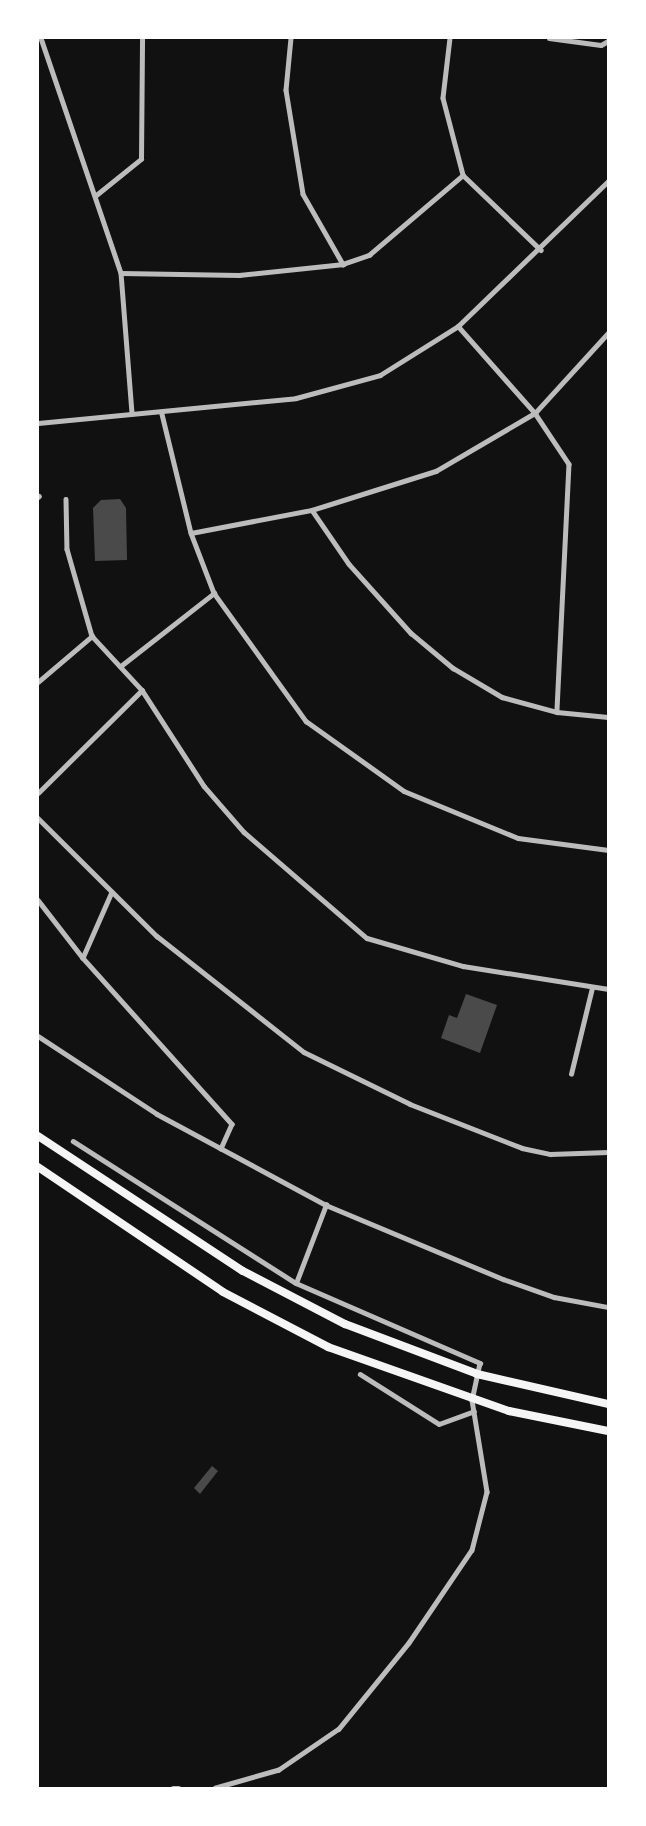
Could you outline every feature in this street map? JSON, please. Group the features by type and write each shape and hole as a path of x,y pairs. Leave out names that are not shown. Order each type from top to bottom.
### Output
{"highway":[{"path":"38,1136 292,1298 394,1344 477,1374 609,1404"},
{"path":"38,1167 219,1289 297,1332 472,1400 609,1431"}],"street":[{"path":"41,38 121,273 132,414"},
{"path":"95,196 141,159 142,38"},
{"path":"291,38 286,90 303,194 343,264"},
{"path":"450,38 443,98 463,175 541,250"},
{"path":"549,38 601,45 609,41"},
{"path":"121,273 239,275 343,264 369,255 463,175"},
{"path":"38,423 132,414 162,414 296,398 367,380 458,326 541,250 609,181"},
{"path":"458,326 535,413 569,464 557,712"},
{"path":"191,533 312,510 436,471 535,413 609,333"},
{"path":"162,414 191,533 214,593 306,721 385,779 518,838 609,850"},
{"path":"66,499 66,549 92,636 122,665 142,690 204,786 244,832 367,938 463,966 609,989"},
{"path":"312,510 349,564 411,633 453,668 502,697 557,712 609,717"},
{"path":"122,665 214,593"},
{"path":"38,682 92,636"},
{"path":"38,793 142,690"},
{"path":"38,818 112,892 221,992 304,1052 410,1104 522,1148 550,1154 609,1152"},
{"path":"83,958 112,892"},
{"path":"38,900 83,958 232,1124 221,1149"},
{"path":"571,1074 592,988"},
{"path":"38,1036 74,1065 221,1149 326,1205 513,1283 609,1307"},
{"path":"74,1141 296,1282 475,1356 477,1374 472,1400 488,1492 472,1550 409,1643 339,1729 310,1752 279,1770 216,1788"},
{"path":"296,1282 326,1205"},
{"path":"360,1374 439,1424 474,1411"},
{"path":"173,1788 179,1788"}],"building":[{"path":"120,499 126,508 127,560 95,561 93,508 101,500"},
{"path":"466,994 497,1005 480,1053 441,1038 449,1015 457,1018"},
{"path":"212,1466 218,1471 200,1494 194,1488"}]}
